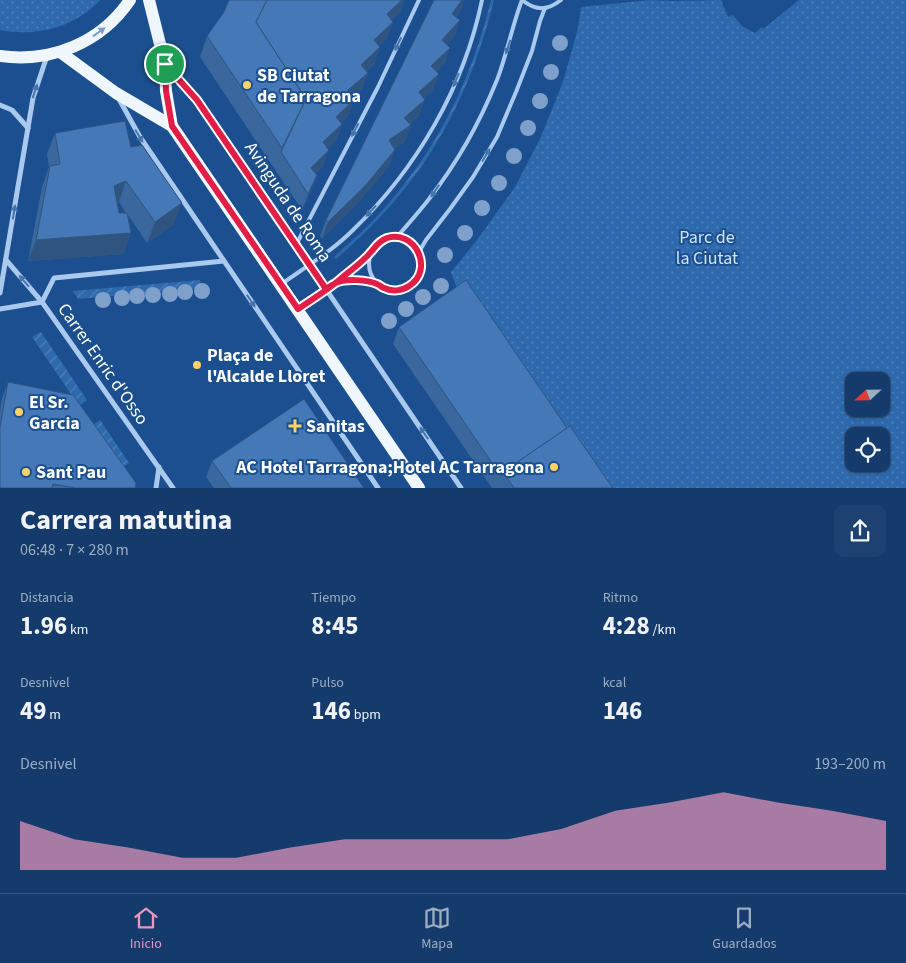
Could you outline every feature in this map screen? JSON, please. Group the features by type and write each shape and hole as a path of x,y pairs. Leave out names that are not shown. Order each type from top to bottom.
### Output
{"main road":[{"path":"0,56 27,58 53,54 86,41 116,17 130,0"},
{"name":"Avinguda de Roma","path":"149,0 165,64 166,91 172,126 419,488"},
{"name":"Avinguda de Roma","path":"53,54 172,126"}],"street":[{"path":"0,294 33,98 53,54"},
{"name":"Avinguda de Roma","path":"165,64 197,100 461,488"},
{"name":"Avinguda de Roma","path":"116,93 140,137 378,488"},
{"path":"0,105 12,110 28,128"},
{"name":"Carrer Enric d'Osso","path":"6,260 42,302 173,488"},
{"path":"0,309 42,302 54,278 224,261"},
{"path":"156,488 159,467"}],"lane":[{"path":"296,244 378,87 419,0"},
{"path":"281,285 324,255 353,231 400,177 447,102 464,61 478,20 482,0"},
{"path":"397,237 429,199 477,125 497,80 522,0 536,8 554,6 561,0"},
{"path":"419,252 473,177 497,137 532,50 545,8"},
{"path":"337,282 356,280 377,284 393,290 402,289 417,279 421,271 422,261 414,245 397,237 380,241 374,246 368,262 369,270 377,284"},
{"path":"298,309 337,282 370,254"}],"green space":[{"path":"0,0 100,0 90,10 66,24 41,31 14,32 0,30"},
{"path":"491,0 494,0 476,59 465,87 438,141 403,191 372,226 336,259 334,257 370,224 401,188 436,139 462,86 483,30"},
{"name":"Parc de la Ciutat","path":"650,0 721,0 728,17 733,15 742,26 755,33 762,27 763,29 799,0 906,0 906,488 590,488 460,297 451,272 477,240 515,187 540,139 563,82 578,28 581,7"},
{"path":"200,280 201,288 78,299 73,291"},
{"path":"41,332 87,400 79,406 32,337"},
{"path":"100,420 129,463 122,468 93,425"}],"building":[{"name":"SB Ciutat de Tarragona","path":"229,0 267,0 256,22 306,99 282,148 207,36 224,12"},
{"path":"267,0 402,0 387,14 393,22 374,40 380,47 361,65 368,73 348,90 355,99 336,117 342,124 323,142 329,150 311,168 317,175 308,194 281,152 306,99 256,22"},
{"path":"434,0 462,0 452,14 460,20 442,40 450,48 431,66 439,74 419,92 425,100 404,118 411,125 389,140 395,150 364,187 328,222 326,220"},
{"path":"125,121 131,147 142,145 182,203 155,222 126,181 114,186 119,213 127,213 131,233 36,240 50,166 60,164 55,133"},
{"path":"466,280 567,428 503,472 501,476 399,327"},
{"path":"8,382 73,395 136,483 135,488 75,488 53,484 52,488 0,488 0,427"},
{"path":"304,399 364,488 231,488 212,461"},
{"path":"570,426 612,487 514,488 503,472"}],"place":[{"name":"SB Ciutat de Tarragona","path":"247,85"},
{"name":"Plaça de l'Alcalde Lloret","path":"197,365"},
{"name":"El Sr. Garcia","path":"19,412"},
{"name":"Sanitas","path":"295,426"},
{"name":"AC Hotel Tarragona;Hotel AC Tarragona","path":"554,467"},
{"name":"Sant Pau","path":"26,472"}],"route":[{"path":"165,64 166,91 172,126 298,309 337,282 370,254 374,246 388,238 397,237 406,240 414,245 419,252 422,261 421,271 417,279 402,289 393,290 377,284 356,280 337,282 326,289 197,100 165,64"}]}
